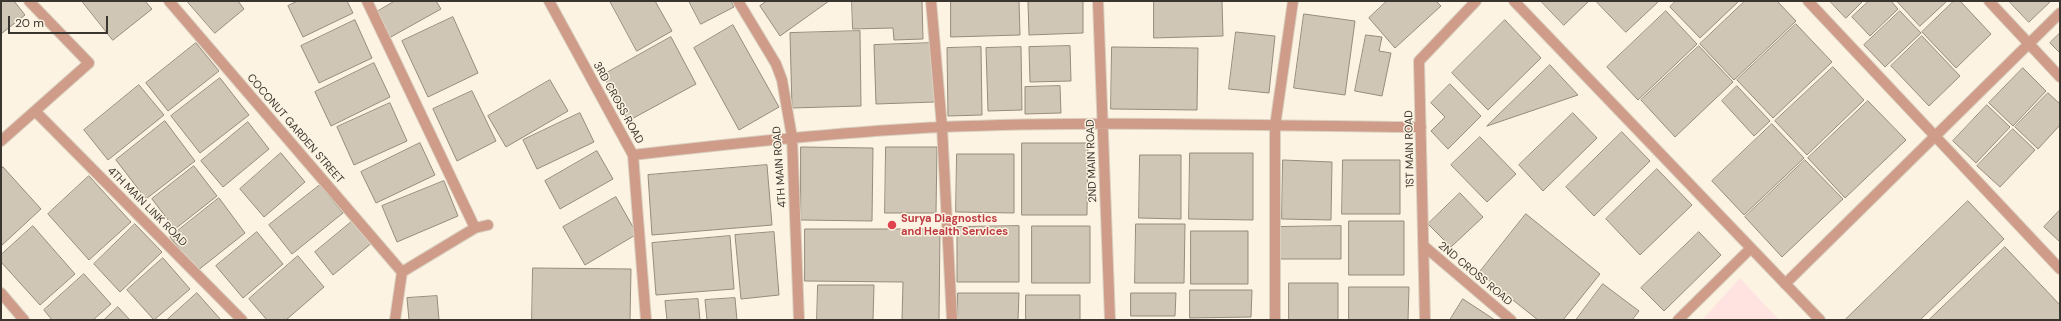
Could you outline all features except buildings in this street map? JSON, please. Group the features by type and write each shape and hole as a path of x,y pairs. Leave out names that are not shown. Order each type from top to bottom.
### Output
{"street":[{"path":"1,141 88,63 29,1"},
{"name":"COCONUT GARDEN STREET","path":"169,1 402,272"},
{"path":"367,1 475,228"},
{"name":"3RD CROSS ROAD","path":"549,1 633,155 646,320"},
{"name":"4TH MAIN ROAD","path":"738,1 776,64 782,80 792,137 799,320"},
{"path":"931,1 942,127 952,320"},
{"name":"2ND MAIN ROAD","path":"1098,1 1110,320"},
{"path":"1275,320 1274,126 1293,1"},
{"name":"1ST MAIN ROAD","path":"1425,320 1419,61 1476,1"},
{"path":"1514,1 1750,249 1820,320"},
{"path":"1808,1 2060,269"},
{"path":"1989,1 2060,77"},
{"path":"1785,284 2060,13"},
{"name":"4TH MAIN LINK ROAD","path":"35,111 242,320"},
{"path":"633,155 792,137 942,127 1102,124 1421,127"},
{"path":"395,320 402,272 475,228 488,225"},
{"name":"2ND CROSS ROAD","path":"1424,246 1511,320"},
{"path":"1678,320 1750,249"},
{"path":"1,293 19,318"}],"shaded area":[{"path":"1740,278 1779,320 1702,320"}],"place":[{"name":"Surya Diagnostics and Health Services","path":"892,225"}]}
